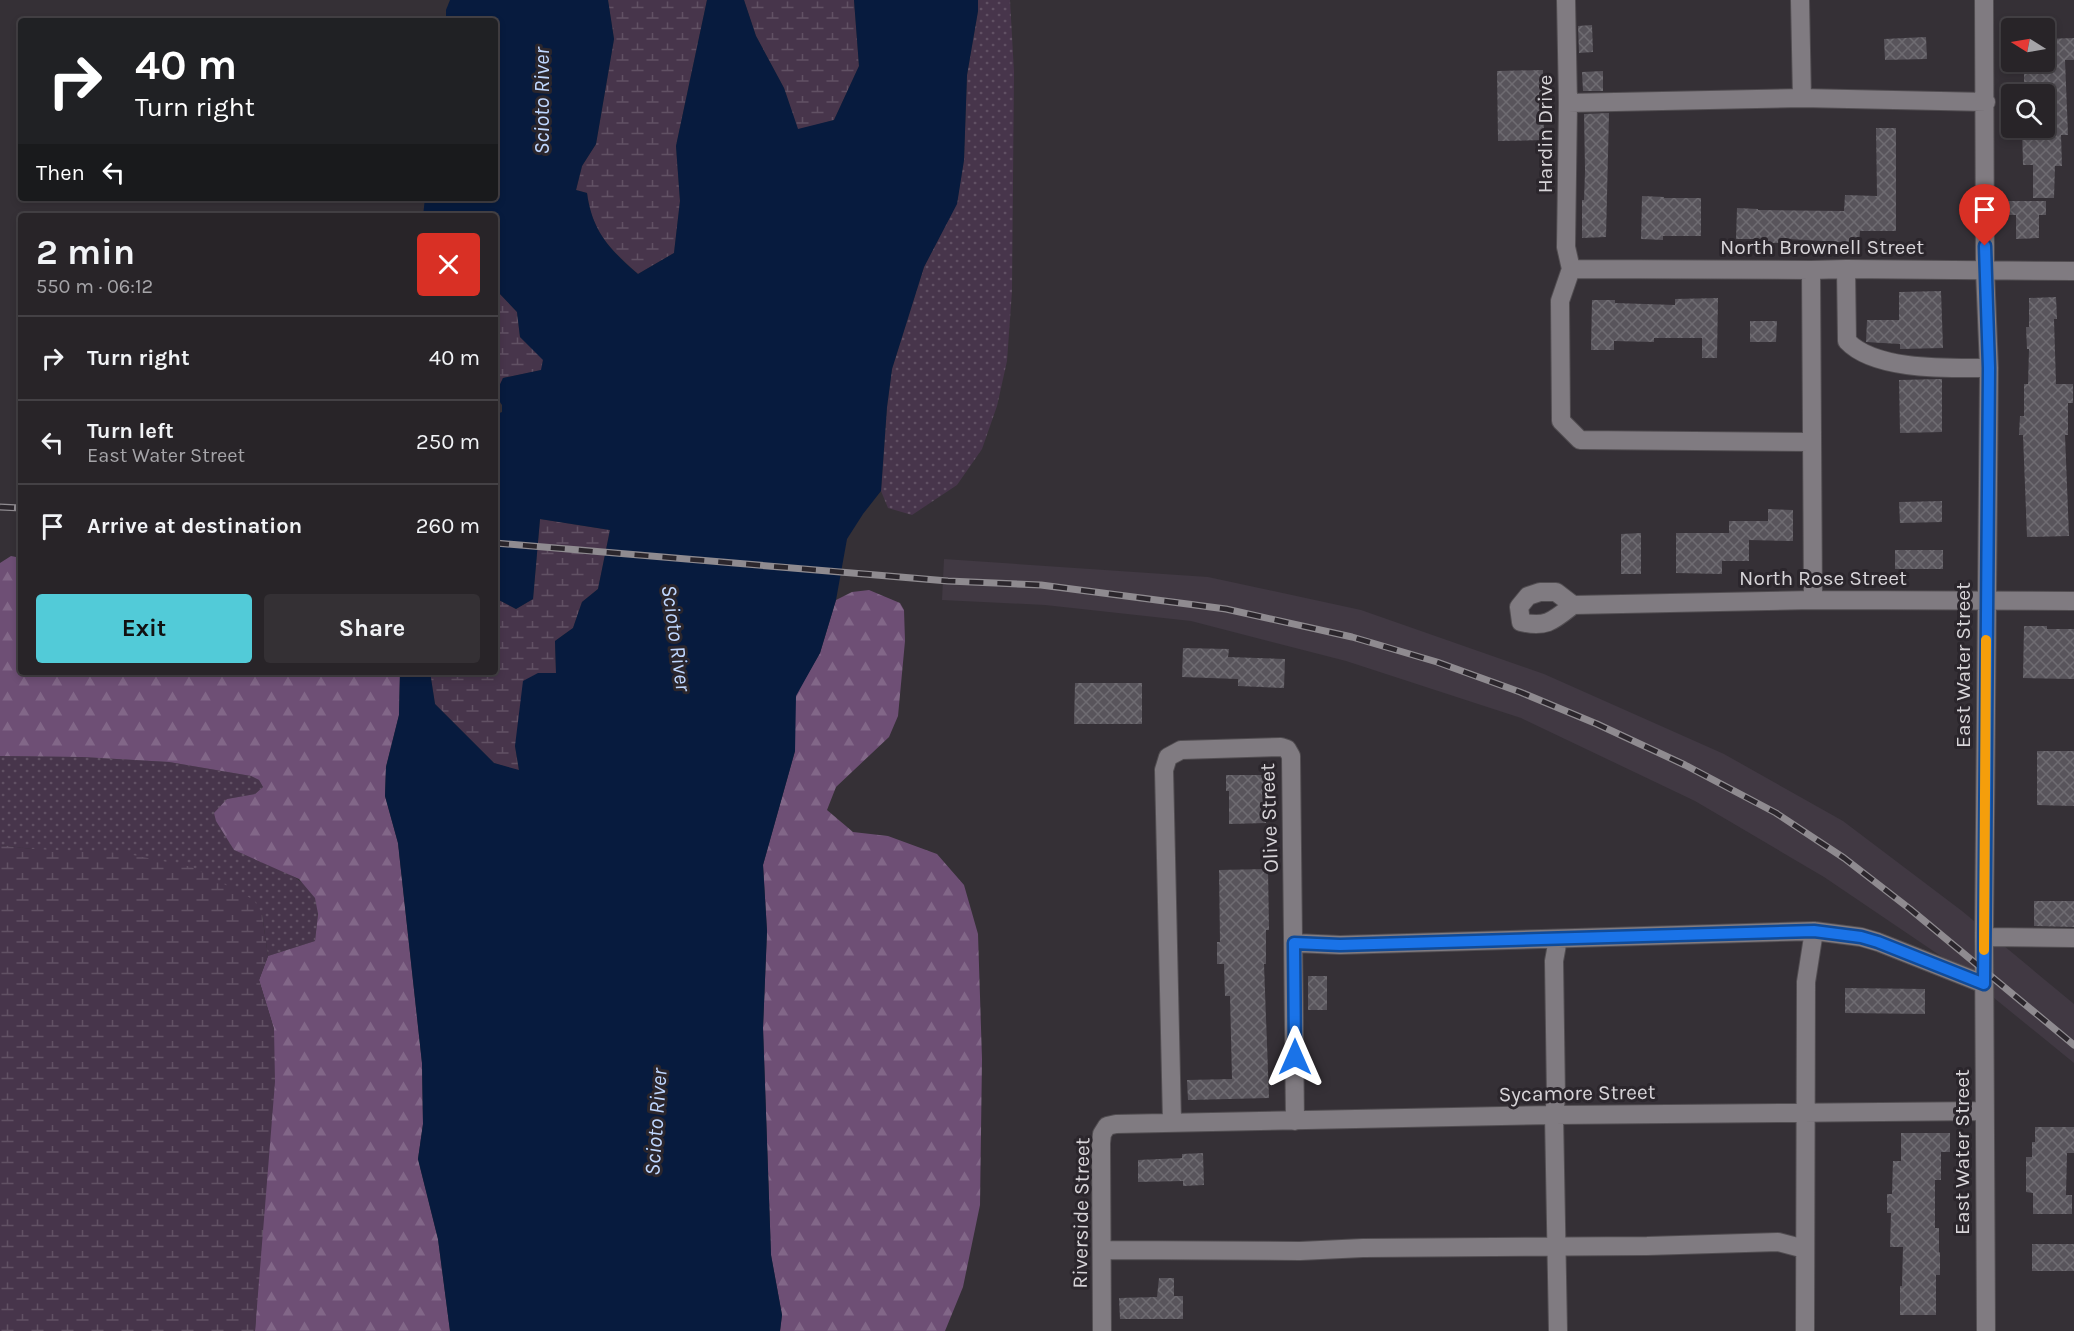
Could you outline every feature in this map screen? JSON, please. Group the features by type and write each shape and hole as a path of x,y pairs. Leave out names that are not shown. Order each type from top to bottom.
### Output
{"street":[{"name":"Hardin Drive","path":"1566,0 1568,103 1566,247 1571,269"},
{"path":"1800,0 1803,98"},
{"name":"East Water Street","path":"1984,0 1985,270 1989,368 1984,937 1986,1331"},
{"path":"1568,103 1803,98 1986,102"},
{"path":"1846,268 1847,341 1854,349 1892,363 1941,368 1989,368"},
{"name":"North Brownell Street","path":"1571,269 1811,270 1846,268 2074,271"},
{"path":"1571,269 1560,301 1562,422 1580,440 1811,442"},
{"path":"1811,270 1813,600"},
{"name":"North Rose Street","path":"1573,605 1813,600 2074,601"},
{"name":"Olive Street","path":"1172,1121 1164,770 1168,757 1181,750 1281,747 1287,749 1292,756 1295,1121"},
{"path":"1805,1331 1806,982 1814,931"},
{"path":"1294,943 1340,945 1814,931 1861,937 1878,942 1984,984"},
{"path":"1984,937 2074,938"},
{"path":"1558,939 1554,961 1555,1247 1558,1331"},
{"name":"Sycamore Street","path":"1172,1121 1984,1112"},
{"name":"Riverside Street","path":"1102,1331 1102,1134 1107,1126 1116,1124 1172,1121"},
{"path":"1102,1250 1300,1251 1363,1248 1778,1242 1805,1249"}],"shaded area":[{"path":"944,559 1208,577 1361,610 1544,674 1724,754 1843,821 1962,911 2074,1004 2074,1063 1951,963 1824,877 1695,801 1521,718 1346,661 1191,621 1045,605 942,600"}],"green space":[{"path":"608,0 707,0 676,146 680,201 674,253 638,274 604,239 593,219 587,193 576,190 582,166 596,144 614,39"},
{"path":"744,0 854,0 859,66 834,120 798,130 784,88 756,36"},
{"path":"978,0 1010,0 1014,72 1012,291 1007,361 997,406 982,449 957,485 912,515 888,508 881,491 887,407 892,369 924,267 957,203 964,160 967,75"},
{"path":"498,291 517,312 520,337 543,359 542,370 503,378 498,389"},
{"path":"540,519 610,530 598,589 582,602 573,628 555,641 556,673 538,673 515,746 519,771 494,763 435,704 430,675 498,675 498,600 516,609 533,599"},
{"path":"11,556 18,557 18,675 400,675 399,715 386,767 385,796 398,843 422,1063 423,1124 418,1159 438,1239 450,1331 255,1331 274,1029 259,980 268,956 315,941 318,914 315,898 299,879 234,850 216,821 214,813 227,799 255,794 263,787 259,780 251,776 169,762 82,757 0,756 0,563"},
{"path":"869,590 900,603 904,610 905,641 898,716 889,737 836,787 827,810 853,832 888,836 937,854 964,885 978,934 982,1059 980,1205 963,1287 945,1331 780,1331 782,1315 771,1255 763,1028 767,931 763,865 795,751 795,696 820,653 836,600 852,592"},
{"path":"0,756 82,757 169,762 251,776 259,780 263,787 255,794 227,799 234,850 280,869 311,890 318,909 315,941 268,956 262,914 32,849 0,845"},
{"path":"0,845 32,849 123,853 192,867 254,900 262,914 268,956 259,980 274,1029 275,1082 255,1331 0,1331"}],"water":[{"name":"Scioto River","path":"450,0 608,0 614,39 596,144 582,166 576,190 587,193 593,218 604,239 638,274 674,253 680,201 676,146 707,0 744,0 756,36 784,88 798,129 834,120 859,66 854,0 978,0 967,75 964,160 957,204 924,267 892,369 881,491 847,539 836,600 820,653 796,696 795,751 763,865 767,931 763,1028 771,1255 782,1315 780,1331 450,1331 438,1239 418,1159 423,1124 422,1063 398,843 385,796 386,767 399,715 400,675 430,675 435,704 494,763 519,770 515,746 523,681 538,673 556,673 555,641 573,628 582,602 598,589 610,530 540,519 533,599 516,609 498,600 498,414 502,412 502,405 498,399 498,389 503,378 541,370 543,360 520,337 517,312 498,291 498,213 423,213 425,201 498,201 498,18 446,18"}],"building":[{"path":"1592,25 1593,52 1579,53 1578,26"},
{"path":"1926,37 1927,59 1885,60 1884,39"},
{"path":"2074,38 2074,60 2065,60 2068,135 2061,135 2062,166 2055,166 2054,198 2033,198 2033,165 2023,165 2022,138 2055,138 2055,84 2024,84 2024,72 2055,72 2055,39"},
{"path":"1543,70 1544,140 1498,141 1497,71"},
{"path":"1603,71 1603,91 1583,91 1582,72"},
{"path":"1609,113 1606,237 1582,238 1585,171 1584,114"},
{"path":"1876,128 1896,128 1896,231 1860,231 1859,243 1788,239 1788,243 1764,243 1764,239 1736,239 1737,208 1844,211 1845,195 1877,196"},
{"path":"1642,196 1701,198 1701,236 1663,236 1663,240 1641,239"},
{"path":"1997,201 2046,201 2046,215 2039,215 2039,238 2016,239 2016,215 1998,215"},
{"path":"1941,291 1943,348 1900,349 1900,344 1866,342 1867,320 1899,320 1899,292"},
{"path":"2056,297 2057,319 2054,319 2056,384 2073,384 2073,403 2068,403 2068,435 2065,435 2069,536 2027,537 2023,435 2019,435 2020,416 2024,416 2024,384 2028,384 2029,349 2027,349 2026,327 2029,327 2029,298"},
{"path":"1718,298 1717,358 1702,358 1702,338 1654,338 1654,342 1614,341 1614,350 1591,350 1592,300 1675,305 1675,299"},
{"path":"1750,321 1777,321 1776,342 1750,342"},
{"path":"1942,379 1942,432 1900,433 1899,380"},
{"path":"1942,501 1942,522 1900,523 1899,502"},
{"path":"1768,509 1793,510 1793,541 1749,540 1749,561 1722,561 1722,574 1676,573 1676,533 1729,533 1729,521 1768,521"},
{"path":"1641,533 1641,574 1621,574 1621,534"},
{"path":"1895,550 1943,550 1943,569 1895,569"},
{"path":"2024,626 2074,629 2074,679 2023,678"},
{"path":"1183,648 1229,649 1228,657 1285,659 1284,688 1238,686 1238,679 1182,677"},
{"path":"1075,683 1142,683 1142,724 1074,724"},
{"path":"2037,751 2074,751 2074,806 2037,805"},
{"path":"1226,775 1264,775 1266,823 1229,824 1229,791 1226,791"},
{"path":"1268,869 1269,930 1266,930 1266,964 1264,964 1269,1098 1188,1100 1187,1080 1232,1079 1230,996 1225,996 1224,964 1217,964 1217,942 1220,942 1219,870"},
{"path":"2034,901 2074,901 2074,927 2034,926"},
{"path":"1308,976 1327,976 1327,1010 1308,1010"},
{"path":"1845,988 1925,989 1925,1014 1845,1013"},
{"path":"2035,1127 2074,1127 2074,1153 2067,1153 2066,1195 2072,1195 2072,1214 2033,1214 2033,1193 2026,1192 2026,1157 2032,1157"},
{"path":"1901,1133 1950,1133 1950,1152 1941,1152 1941,1180 1935,1180 1935,1228 1939,1228 1940,1253 1940,1275 1936,1275 1936,1315 1900,1315 1903,1247 1890,1247 1891,1213 1887,1213 1887,1194 1892,1194 1893,1161 1901,1161"},
{"path":"1203,1153 1204,1185 1183,1186 1183,1181 1138,1182 1138,1160 1182,1158 1182,1154"},
{"path":"2032,1244 2074,1244 2074,1271 2032,1271"},
{"path":"1159,1278 1174,1278 1174,1296 1183,1296 1183,1319 1120,1319 1119,1298 1157,1297"}],"railway":[{"path":"0,507 18,508"},
{"path":"498,543 948,581 1041,585 1226,609 1352,637 1437,662 1520,692 1597,724 1685,765 1776,813 1844,858 1910,909 2074,1045"}],"slow traffic":[{"path":"1984,950 1986,640"}],"route":[{"path":"1295,1057 1294,943 1340,945 1814,931 1861,937 1878,942 1984,984 1989,368 1985,246"}]}
